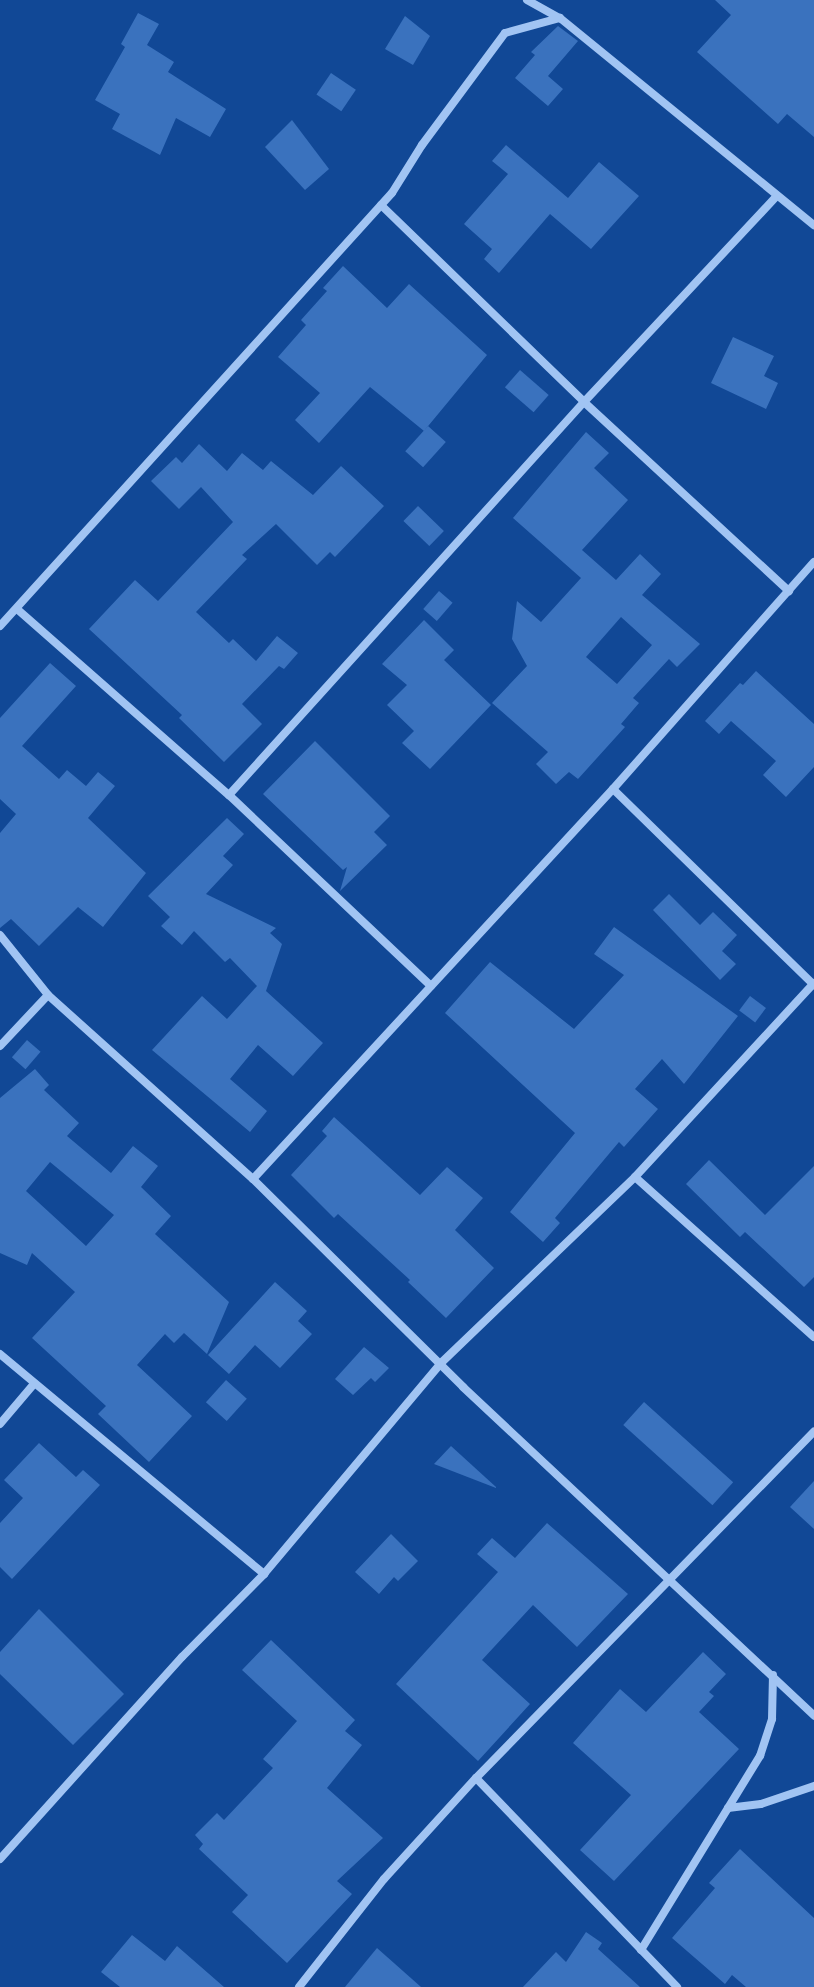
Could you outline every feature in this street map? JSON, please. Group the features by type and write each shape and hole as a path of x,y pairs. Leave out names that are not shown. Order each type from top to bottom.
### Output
{"street":[{"path":"527,0 560,18 814,225"},
{"path":"0,626 381,205 505,33 560,18"},
{"path":"229,795 584,402 777,196"},
{"path":"381,205 584,402 789,591"},
{"path":"253,1179 613,789 814,562"},
{"path":"17,609 229,795 431,986"},
{"path":"0,1859 182,1657 264,1574 441,1363 635,1177 814,984 613,789"},
{"path":"0,935 48,995 253,1179 441,1363 814,1716"},
{"path":"0,1046 48,995"},
{"path":"635,1177 814,1337"},
{"path":"0,1354 33,1385 264,1574"},
{"path":"0,1424 33,1385"},
{"path":"299,1987 384,1879 476,1778 814,1432"},
{"path":"641,1950 760,1756 772,1719 773,1675"},
{"path":"476,1778 677,1987"},
{"path":"728,1808 761,1804 814,1786"}],"building":[{"path":"715,0 814,0 814,137 787,114 778,124 697,52 731,15"},
{"path":"138,13 159,24 147,45 174,62 168,72 226,109 210,137 176,118 160,155 112,129 120,114 95,100 125,47 121,44"},
{"path":"405,16 430,36 413,65 385,49"},
{"path":"558,26 578,41 548,76 563,89 548,106 515,78 535,55 531,52"},
{"path":"331,73 356,90 341,111 316,95"},
{"path":"292,120 329,169 305,190 265,147"},
{"path":"506,145 568,198 599,162 639,196 591,249 550,214 499,273 484,259 492,249 464,224 508,174 492,161"},
{"path":"343,266 387,308 409,284 487,355 424,431 370,387 319,443 295,420 320,393 278,357 306,325 301,320 327,291 323,288"},
{"path":"733,337 774,356 764,376 778,383 766,409 711,383"},
{"path":"520,370 549,395 534,412 505,387"},
{"path":"428,426 446,442 423,467 405,451"},
{"path":"586,432 609,453 594,468 628,500 582,550 616,580 640,554 661,574 642,595 700,644 677,667 669,659 633,698 639,703 621,724 625,727 578,779 569,772 556,784 536,764 548,752 492,703 527,666 512,639 517,601 541,622 581,578 513,518","holes":["621,617 652,645 617,684 586,657"]},
{"path":"199,444 227,471 242,453 263,470 271,461 313,495 341,466 384,506 335,557 330,552 317,565 276,524 242,555 247,559 196,612 229,643 233,639 256,661 277,636 298,653 284,669 279,666 242,704 262,724 224,762 179,718 182,715 89,629 135,580 158,601 233,522 201,487 179,509 151,481 176,457 182,463"},
{"path":"418,506 444,531 429,546 403,521"},
{"path":"439,591 453,603 437,621 423,609"},
{"path":"424,620 454,650 444,660 491,705 430,769 402,743 414,731 387,705 407,685 382,664"},
{"path":"50,663 76,686 22,746 59,779 67,770 86,786 98,772 115,786 88,818 146,873 103,927 78,907 39,946 11,919 0,928 0,833 16,814 0,799 0,718"},
{"path":"756,671 814,724 814,767 786,797 763,775 776,761 731,721 719,734 705,721 740,683 743,685"},
{"path":"315,741 390,816 374,832 387,845 340,891 347,867 343,870 263,794"},
{"path":"227,818 244,834 223,856 233,865 206,894 276,928 270,933 282,944 266,991 323,1043 293,1076 258,1045 230,1079 267,1111 250,1132 152,1050 202,996 227,1019 257,986 230,958 225,962 194,931 182,945 161,926 170,917 148,896"},
{"path":"669,894 700,925 713,912 737,935 722,951 736,964 720,980 653,910"},
{"path":"614,927 738,1016 684,1084 662,1059 635,1089 658,1109 624,1147 619,1142 555,1218 560,1223 543,1242 510,1212 575,1133 445,1013 490,962 574,1029 624,975 594,954"},
{"path":"750,996 766,1008 755,1022 739,1010"},
{"path":"27,1040 41,1052 25,1069 12,1057"},
{"path":"35,1069 49,1085 44,1090 79,1123 67,1136 111,1173 133,1146 158,1166 141,1187 171,1216 155,1234 229,1302 207,1354 184,1333 174,1343 165,1334 137,1365 192,1416 149,1462 98,1414 106,1406 32,1338 75,1292 32,1253 27,1265 0,1253 0,1098","holes":["50,1162 114,1215 86,1246 26,1191"]},
{"path":"334,1117 420,1195 447,1167 483,1198 455,1230 494,1268 446,1318 408,1282 410,1280 338,1214 334,1218 291,1175 327,1136 322,1131"},
{"path":"709,1160 765,1215 814,1166 814,1277 804,1287 745,1232 740,1237 686,1184"},
{"path":"275,1282 307,1311 298,1321 312,1334 280,1368 255,1345 229,1374 208,1355"},
{"path":"364,1347 389,1368 375,1382 371,1378 353,1395 335,1379"},
{"path":"226,1380 247,1399 227,1421 206,1402"},
{"path":"644,1402 733,1482 712,1505 623,1425"},
{"path":"39,1443 76,1477 83,1470 100,1485 12,1579 0,1567 0,1523 23,1498 4,1480"},
{"path":"451,1446 496,1487 496,1488 434,1464"},
{"path":"814,1481 814,1529 790,1507"},
{"path":"547,1523 628,1594 577,1647 533,1605 482,1660 530,1704 478,1761 396,1684 498,1572 477,1554 492,1538 515,1558"},
{"path":"391,1534 418,1561 398,1581 394,1577 379,1594 355,1572"},
{"path":"39,1609 124,1694 73,1745 0,1674 0,1652"},
{"path":"271,1640 355,1720 345,1731 362,1745 327,1788 383,1838 337,1881 352,1894 287,1963 232,1912 248,1895 199,1849 203,1844 195,1835 217,1813 224,1820 273,1768 263,1759 297,1721 242,1670"},
{"path":"703,1652 726,1674 709,1692 714,1696 699,1712 739,1749 614,1881 580,1850 631,1795 573,1743 620,1689 646,1712"},
{"path":"740,1849 814,1918 814,1987 746,1987 732,1975 725,1984 672,1938 715,1888 709,1883"},
{"path":"586,1932 602,1943 598,1949 640,1987 523,1987 556,1952 566,1962"},
{"path":"132,1935 165,1961 177,1946 224,1987 120,1987 101,1972"},
{"path":"377,1948 421,1987 345,1987"}]}
